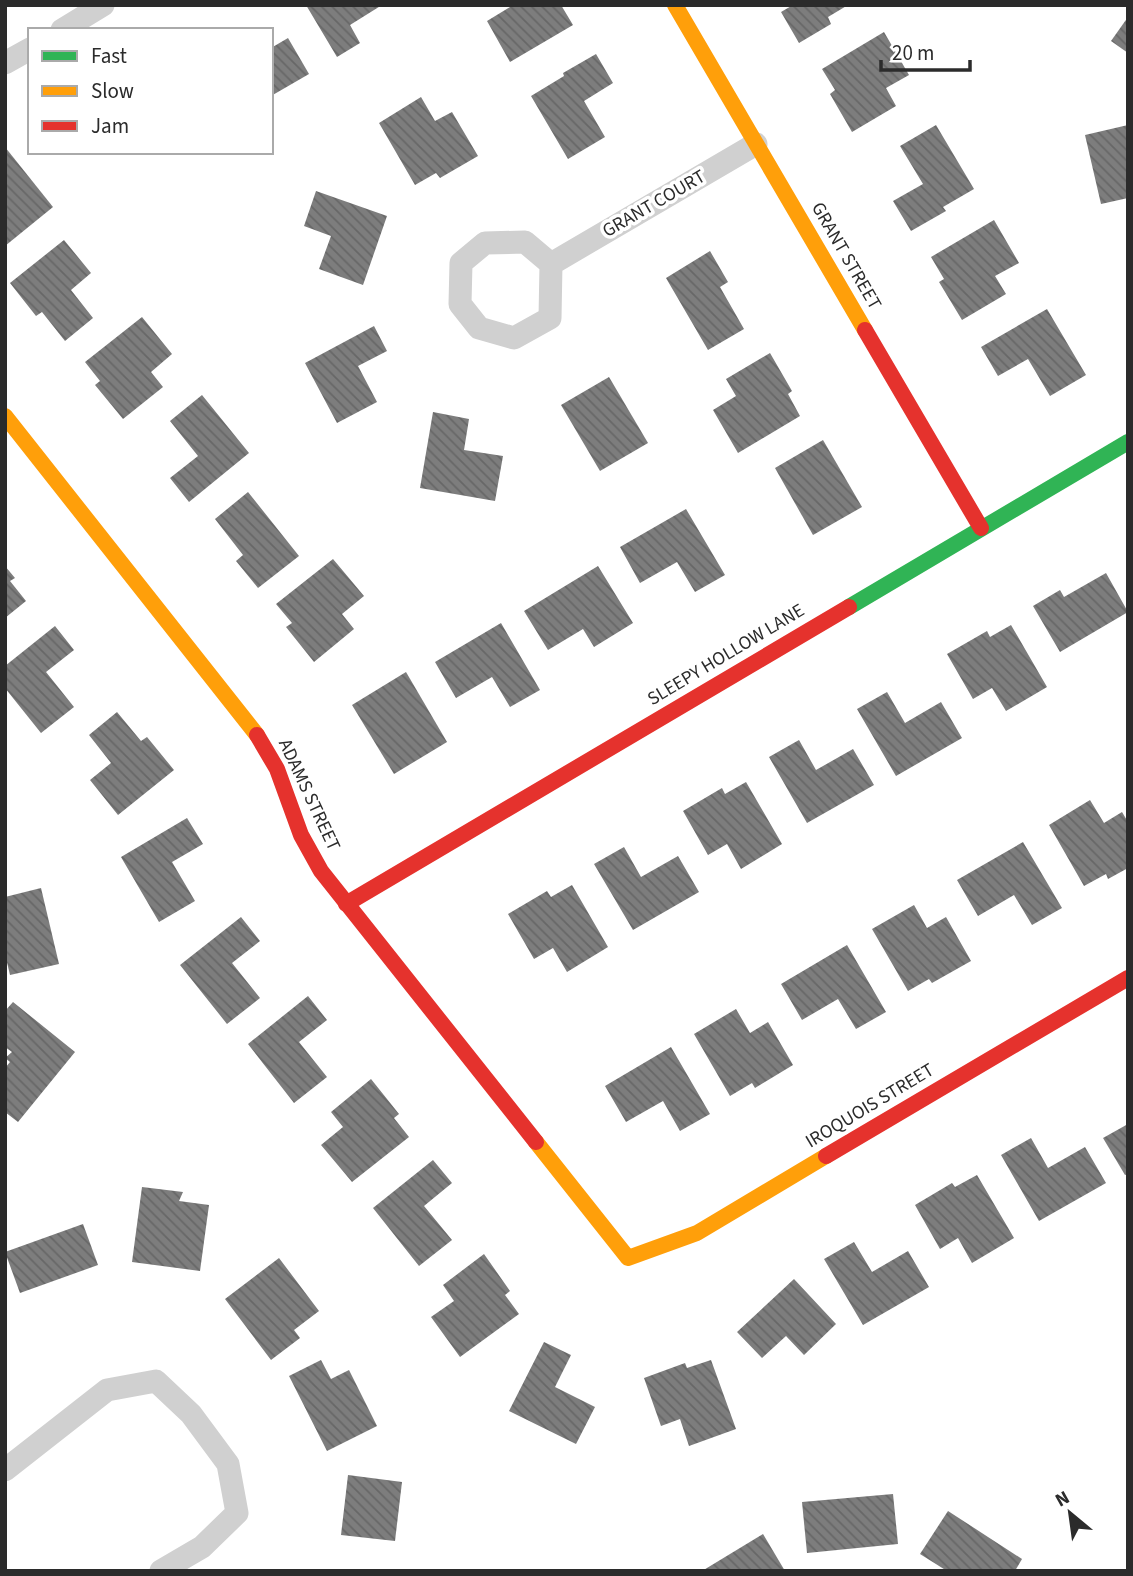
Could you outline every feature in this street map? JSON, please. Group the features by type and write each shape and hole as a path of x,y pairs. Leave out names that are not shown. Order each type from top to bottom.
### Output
{"street":[{"path":"65,28 103,5"},
{"name":"GRANT STREET","path":"675,5 981,528"},
{"path":"5,63 28,50"},
{"name":"GRANT COURT","path":"551,264 756,144"},
{"path":"525,242 551,264 550,318 514,338 479,328 460,304 460,263 485,243 525,242"},
{"name":"ADAMS STREET","path":"5,415 258,736 277,769 301,835 321,871 628,1258"},
{"name":"SLEEPY HOLLOW LANE","path":"346,904 1128,442"},
{"name":"IROQUOIS STREET","path":"628,1258 697,1233 1128,978"},
{"path":"5,1470 107,1390 156,1381 191,1414 228,1464 237,1513 202,1547 161,1571"}],"building":[{"path":"306,5 382,5 350,25 360,43 337,57"},
{"path":"509,5 561,5 573,25 510,62 487,21 510,7"},
{"path":"793,5 848,5 828,17 831,24 799,43 781,12"},
{"path":"1128,17 1128,53 1111,41"},
{"path":"884,32 909,75 886,88 896,106 852,132 830,94 835,90 822,69"},
{"path":"288,38 309,74 273,95 273,47"},
{"path":"596,54 613,83 584,101 605,137 568,159 531,96"},
{"path":"421,97 435,121 452,112 478,156 440,178 436,173 415,185 379,123"},
{"path":"936,125 974,189 943,207 946,211 911,231 893,201 923,184 900,146"},
{"path":"1128,125 1128,198 1101,204 1085,135"},
{"path":"5,147 53,207 5,246"},
{"path":"316,191 387,216 363,285 319,269 331,236 304,226"},
{"path":"994,220 1019,263 995,276 1006,294 962,320 939,282 944,279 931,257"},
{"path":"64,240 91,273 71,290 93,318 65,341 42,312 36,316 10,283"},
{"path":"710,251 728,282 720,287 744,329 708,350 666,278"},
{"path":"1047,309 1086,375 1050,396 1028,359 998,376 981,347"},
{"path":"142,317 172,354 151,372 163,387 123,419 95,385 100,381 85,362"},
{"path":"374,326 387,351 358,366 377,402 337,423 305,363"},
{"path":"770,353 792,391 788,394 800,416 738,453 713,410 736,396 726,379"},
{"path":"609,377 648,443 600,471 561,405"},
{"path":"202,395 249,453 189,502 170,478 198,456 170,421"},
{"path":"433,412 469,419 464,450 503,456 495,501 420,488"},
{"path":"823,440 862,507 813,535 775,468"},
{"path":"248,492 299,556 258,588 236,561 243,555 215,519"},
{"path":"686,509 725,575 695,592 677,562 640,583 620,547"},
{"path":"333,559 364,596 342,614 354,629 314,662 286,627 292,623 276,604"},
{"path":"5,566 15,578 10,581 26,601 5,618"},
{"path":"598,566 633,623 594,647 583,629 548,650 524,611"},
{"path":"1106,573 1128,612 1060,652 1033,606 1060,590 1064,597"},
{"path":"501,623 540,690 510,707 492,677 456,698 435,662"},
{"path":"1011,625 1047,687 1006,711 992,688 973,699 947,654 987,631 990,637"},
{"path":"55,626 74,650 46,672 74,707 41,733 5,688 5,666"},
{"path":"406,672 447,742 394,774 352,705"},
{"path":"887,692 905,723 941,702 962,738 896,776 857,709"},
{"path":"117,712 141,741 147,737 174,770 118,815 90,780 111,763 89,735"},
{"path":"799,740 816,770 853,749 874,785 807,823 769,757"},
{"path":"746,782 782,844 741,869 727,844 708,855 683,811 722,788 725,794"},
{"path":"1090,800 1104,823 1122,812 1128,822 1128,868 1108,879 1106,874 1084,886 1049,825"},
{"path":"187,818 203,844 172,862 195,901 159,922 121,857"},
{"path":"1023,842 1062,908 1032,925 1014,895 978,916 957,880"},
{"path":"624,847 641,877 678,856 699,892 633,930 594,864"},
{"path":"572,885 608,947 567,972 553,948 534,959 508,914 547,891 551,897"},
{"path":"41,888 59,964 10,975 5,954 5,897"},
{"path":"914,905 927,928 946,917 971,961 932,983 929,979 908,991 872,929"},
{"path":"241,917 260,941 232,963 260,998 227,1024 180,965"},
{"path":"847,945 886,1012 856,1029 838,999 802,1020 781,984"},
{"path":"308,996 327,1020 299,1042 327,1077 294,1103 248,1044"},
{"path":"13,1002 75,1052 18,1122 5,1112 5,1068 10,1062 5,1058 12,1052 5,1047 5,1011"},
{"path":"736,1009 750,1033 768,1022 793,1065 755,1088 752,1083 730,1096 694,1034"},
{"path":"671,1047 710,1114 680,1131 663,1101 626,1122 605,1086"},
{"path":"371,1079 399,1114 394,1118 409,1137 352,1182 321,1145 343,1127 331,1112"},
{"path":"1128,1124 1128,1174 1125,1175 1103,1138"},
{"path":"1031,1138 1048,1168 1085,1147 1106,1183 1039,1221 1001,1155"},
{"path":"433,1160 452,1183 424,1206 452,1240 419,1266 373,1208"},
{"path":"977,1175 1014,1238 972,1263 958,1238 940,1249 915,1205 952,1183 955,1187"},
{"path":"142,1187 183,1192 179,1201 209,1205 200,1271 132,1262"},
{"path":"83,1224 98,1265 20,1293 5,1252"},
{"path":"854,1242 872,1272 908,1251 929,1287 863,1325 824,1259"},
{"path":"484,1254 510,1291 505,1295 519,1314 460,1357 431,1317 454,1301 443,1285"},
{"path":"279,1258 319,1311 294,1330 300,1338 271,1360 225,1299"},
{"path":"794,1279 836,1324 804,1355 786,1336 762,1358 737,1332"},
{"path":"544,1342 571,1355 555,1387 595,1407 576,1444 509,1411"},
{"path":"321,1360 331,1379 349,1370 377,1426 327,1451 289,1376"},
{"path":"711,1360 736,1429 689,1446 680,1419 661,1426 644,1378 685,1363 687,1368"},
{"path":"348,1475 402,1482 395,1541 341,1535"},
{"path":"893,1494 898,1544 807,1553 802,1502"},
{"path":"948,1511 1022,1559 1015,1571 947,1571 920,1554"},
{"path":"763,1534 785,1571 702,1571"}],"traffic: fast":[{"path":"849,607 1128,442"}],"traffic: slow":[{"path":"675,5 865,330"},
{"path":"5,416 257,735"},
{"path":"536,1142 628,1258 697,1233 826,1156"}],"traffic: jam":[{"path":"865,330 981,528"},
{"path":"346,904 849,607"},
{"path":"257,735 277,769 301,835 321,871 536,1142"},
{"path":"826,1156 1128,978"}]}
